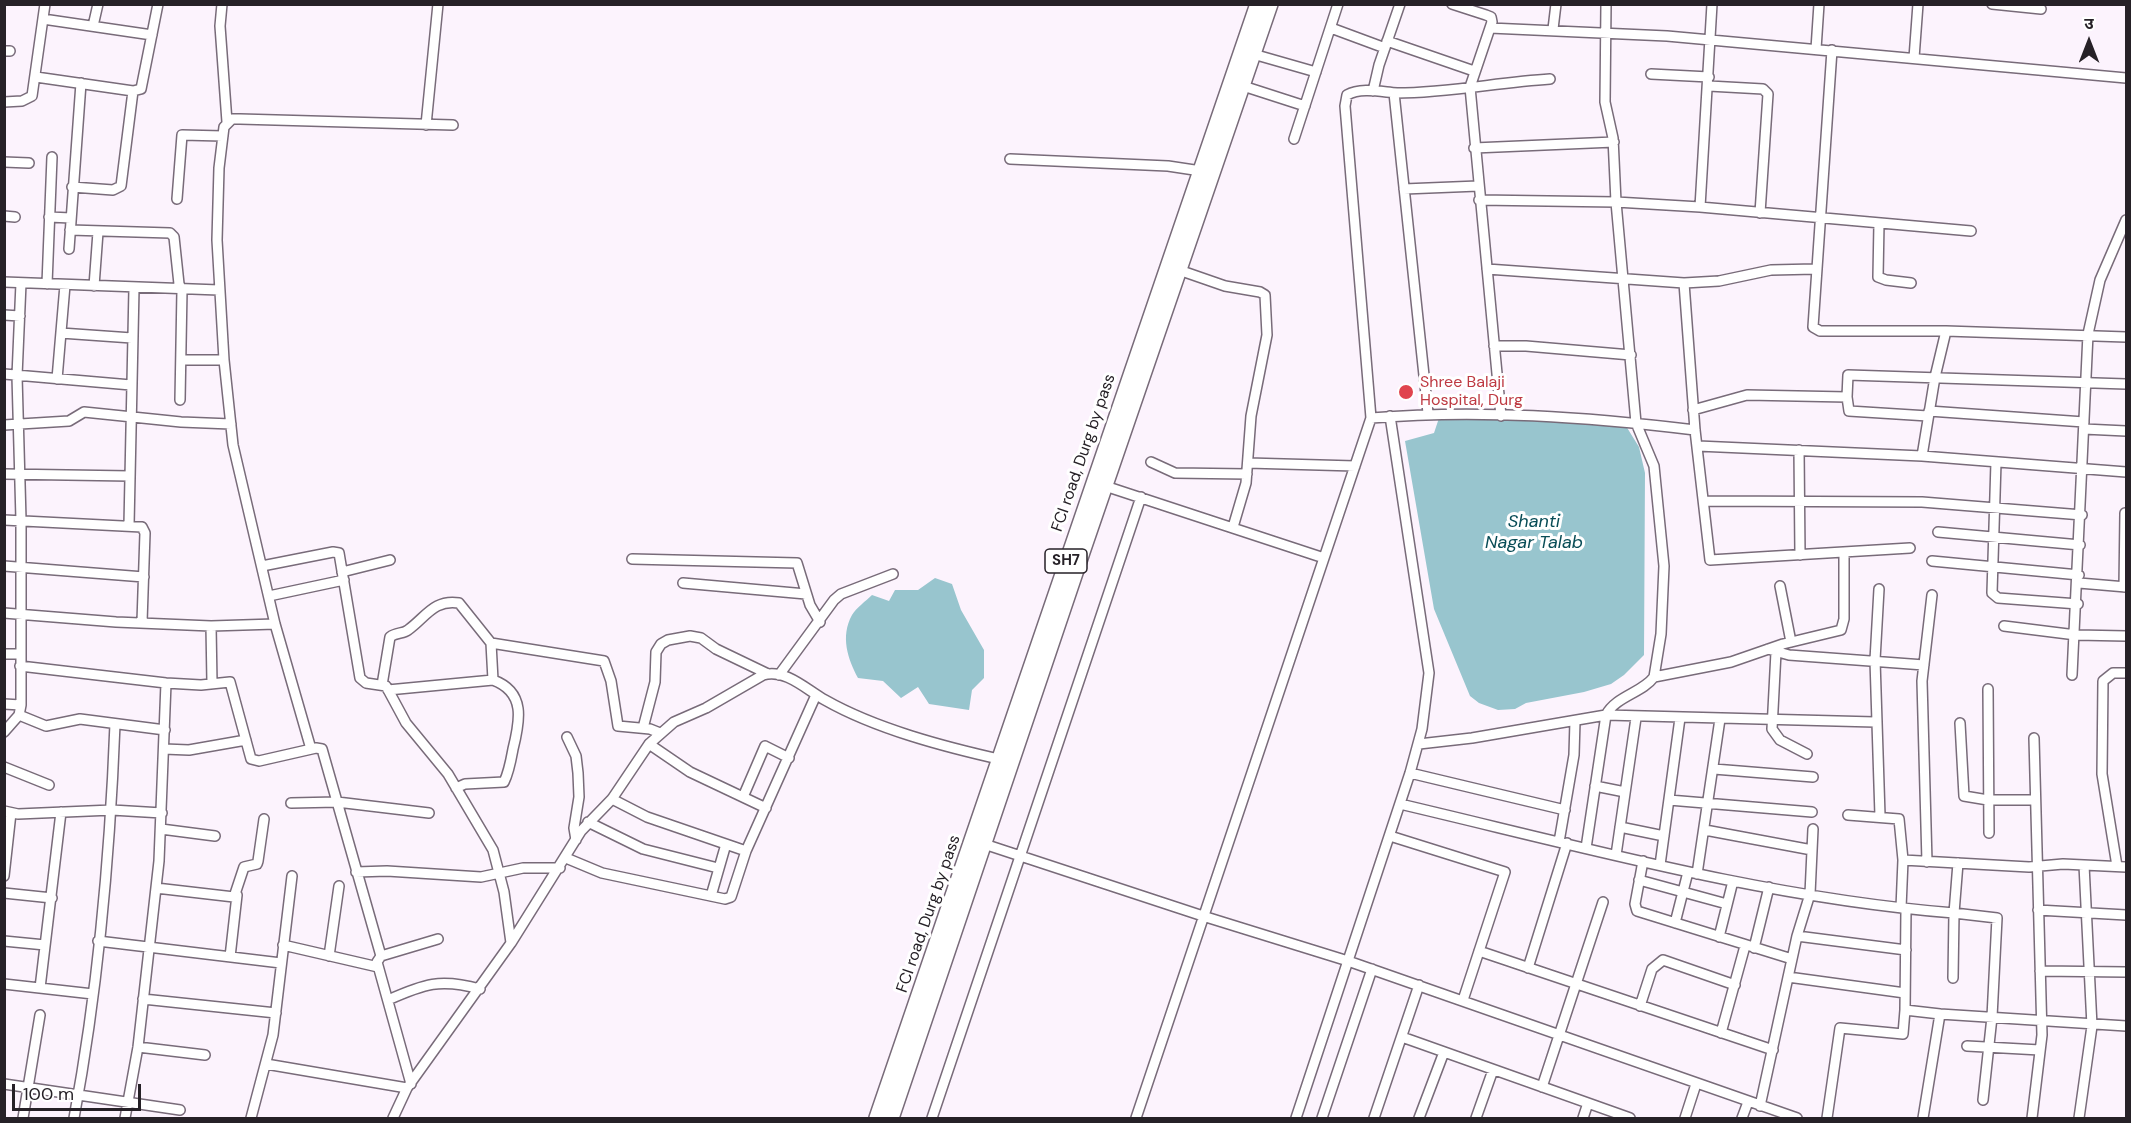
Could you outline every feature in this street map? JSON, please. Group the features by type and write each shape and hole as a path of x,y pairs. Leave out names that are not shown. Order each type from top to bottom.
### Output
{"main road":[{"name":"FCI road, Durg by pass","path":"877,1119 979,842 1105,486 1174,268 1201,171 1257,4"},
{"name":"FCI road, Durg by pass","path":"1007,761 1077,528 1243,86 1270,4"},
{"name":"FCI road, Durg by pass","path":"891,1119 979,842"}],"street":[{"path":"4,102 22,101 32,96 45,4"},
{"path":"93,26 98,4"},
{"path":"36,76 133,91 141,89 158,4"},
{"path":"222,4 220,26 227,122 223,136 217,206 219,290 233,445 275,624 311,749"},
{"path":"426,125 438,4"},
{"path":"1294,139 1338,4"},
{"path":"1373,91 1400,4"},
{"path":"1553,30 1556,4"},
{"path":"1586,848 1606,715 1614,704 1650,683 1654,677 1661,634 1664,566 1654,466 1636,423 1622,280 1614,142 1605,102 1606,4"},
{"path":"1700,207 1712,40 1712,4"},
{"path":"1816,49 1819,4"},
{"path":"1914,58 1918,4"},
{"path":"1992,4 2041,9"},
{"path":"1455,5 1491,17 1490,28 1470,87 1501,416"},
{"path":"43,18 152,35"},
{"path":"1330,28 1474,71"},
{"path":"1490,28 1604,32 1712,40 2127,78"},
{"path":"1832,50 1811,324 1815,329 2088,334 2127,337"},
{"path":"1253,54 1316,72"},
{"path":"1651,74 1762,89 1768,94 1760,213"},
{"path":"1136,1119 1206,917 1371,418 1345,99 1350,93 1373,91 1395,93 1550,79"},
{"path":"69,249 81,83"},
{"path":"1243,86 1305,106"},
{"path":"72,187 113,190 121,186 133,91"},
{"path":"1395,93 1428,413"},
{"path":"227,122 240,119 453,125"},
{"path":"177,199 182,135 223,136"},
{"path":"1474,148 1614,142"},
{"path":"46,284 52,157"},
{"path":"1010,159 1168,166 1201,171"},
{"path":"4,162 29,163"},
{"path":"1404,189 1478,186"},
{"path":"1479,200 1616,202 1700,207 1971,231"},
{"path":"4,216 15,217"},
{"path":"49,217 71,218"},
{"path":"2072,675 2078,604 2088,334 2100,280 2127,220"},
{"path":"1879,223 1878,277 1911,283"},
{"path":"70,230 170,233 177,246 179,284 182,290 180,400"},
{"path":"94,286 98,232"},
{"path":"1174,268 1225,286 1260,292 1265,295 1267,336 1251,416 1247,474 1233,526"},
{"path":"1487,269 1684,284 1719,281 1771,270 1815,269"},
{"path":"4,282 219,290"},
{"path":"4,732 19,715 21,705 21,520 17,376 21,283"},
{"path":"1684,284 1695,430 1710,560 1910,548"},
{"path":"57,379 65,285"},
{"path":"129,525 134,288"},
{"path":"4,315 20,316"},
{"path":"1922,456 1935,377 1946,331"},
{"path":"61,333 132,338"},
{"path":"1494,346 1526,346 1631,355"},
{"path":"181,360 224,360"},
{"path":"4,374 131,385"},
{"path":"2127,384 1848,375 1847,397 1849,411 1929,413 2127,431"},
{"path":"1694,410 1747,395 1847,397"},
{"path":"4,425 69,421 84,412 231,424"},
{"path":"1371,418 1428,413 1636,423 1695,430"},
{"path":"1296,1119 1419,744 1429,673 1390,416"},
{"path":"1698,446 1922,456 2127,472"},
{"path":"1799,450 1800,555"},
{"path":"1151,462 1175,473 1247,474"},
{"path":"1996,462 1990,589 1994,596 2078,604"},
{"path":"1248,463 1355,466"},
{"path":"4,474 130,476"},
{"path":"1105,486 1233,526 1324,558"},
{"path":"932,1119 1141,497"},
{"path":"1704,501 1922,502 2082,515"},
{"path":"1932,561 1992,567 2125,587 2125,513"},
{"path":"4,520 129,525 144,528 142,622"},
{"path":"1938,531 2080,545"},
{"path":"262,566 336,552 340,556 360,678 366,683 385,687 493,680 505,686 516,698 520,708 506,778 501,783 465,784 456,788"},
{"path":"1654,677 1731,662 1791,642 1841,630 1844,619 1844,552"},
{"path":"632,559 793,562 800,566 806,594 820,622"},
{"path":"269,596 343,576 390,560"},
{"path":"4,566 144,577"},
{"path":"779,675 841,594 893,574"},
{"path":"683,583 806,594"},
{"path":"1780,586 1791,642"},
{"path":"1879,589 1875,660 1875,722 1880,816"},
{"path":"1927,862 1924,665 1932,595"},
{"path":"493,680 492,643 459,603 441,603 407,631 390,637 385,687 406,723 456,788 493,849 500,873 511,943"},
{"path":"4,614 211,626 275,624"},
{"path":"211,626 212,683"},
{"path":"2004,626 2076,634 2127,636"},
{"path":"643,728 653,691 656,652 661,644 668,640 690,636 701,638 716,649 768,674 779,675 803,685 840,708 897,730 1007,761"},
{"path":"492,643 604,661 611,681 618,726 660,732"},
{"path":"1772,650 1924,665"},
{"path":"1772,650 1773,732 1780,740 1807,754"},
{"path":"4,654 20,654"},
{"path":"20,666 166,683 226,681 233,686 249,756 259,762 311,749 322,749 381,956"},
{"path":"1903,860 2037,867 2084,865 2122,867 2102,774 2103,681 2113,673 2127,673"},
{"path":"393,1119 409,1086 480,989 576,840 590,820 612,799 649,744 674,722 706,708 768,674"},
{"path":"124,1119 138,1047 156,888 162,813 166,683"},
{"path":"1988,689 1989,833"},
{"path":"566,858 602,873 725,899 731,897 746,851 816,695"},
{"path":"4,704 21,705"},
{"path":"19,715 46,726 80,719 165,730"},
{"path":"1419,744 1472,738 1606,715 1636,718 1773,718 1875,722"},
{"path":"1616,855 1636,718"},
{"path":"1660,866 1680,718"},
{"path":"1675,923 1683,891 1693,873 1705,830 1720,719"},
{"path":"1528,968 1563,843 1565,810 1574,755 1575,721"},
{"path":"1960,723 1964,796 1988,800 2035,800"},
{"path":"74,1119 93,994 112,810 115,724"},
{"path":"567,737 576,756 578,808 574,828 576,840"},
{"path":"2032,1119 2042,1021 2034,738"},
{"path":"164,749 189,750 246,740"},
{"path":"649,744 690,772 766,808"},
{"path":"743,797 765,746 789,758"},
{"path":"4,767 49,785"},
{"path":"1714,769 1813,777"},
{"path":"1410,773 1565,810"},
{"path":"1595,786 1625,792"},
{"path":"612,799 646,817 746,851"},
{"path":"1669,800 1812,812"},
{"path":"291,803 337,802 429,813"},
{"path":"1400,804 1660,866 1733,881 1903,909 1997,918 1992,1017 1983,1100"},
{"path":"578,808 590,820 643,849 718,868"},
{"path":"4,876 8,812 112,810 162,813"},
{"path":"40,988 61,812"},
{"path":"1827,1119 1840,1028 1903,1034 1905,1010 1906,950 1903,860 1899,819 1848,815"},
{"path":"230,957 237,895 244,867 256,864 258,861 264,819"},
{"path":"1620,827 1664,836"},
{"path":"161,829 215,836"},
{"path":"1760,1106 1797,936 1810,894 1813,829"},
{"path":"1705,830 1812,850"},
{"path":"1390,836 1505,872 1463,1000"},
{"path":"979,842 1372,969 1797,1119"},
{"path":"711,896 726,844"},
{"path":"1643,861 1635,904 1637,911 1792,959"},
{"path":"1953,978 1954,913 1958,863"},
{"path":"2079,1119 2092,1026 2084,865"},
{"path":"356,872 387,871 481,877 531,867 560,868"},
{"path":"253,1118 276,1013 282,945 292,876"},
{"path":"1639,880 1727,904"},
{"path":"1719,937 1733,881"},
{"path":"329,956 339,886"},
{"path":"1721,1033 1769,887"},
{"path":"156,888 230,898 237,895"},
{"path":"4,894 52,898"},
{"path":"1542,1087 1578,984 1603,902"},
{"path":"2038,910 2127,915"},
{"path":"1797,936 1906,950"},
{"path":"409,1086 378,967 378,958 438,939"},
{"path":"4,941 45,945"},
{"path":"98,941 281,963"},
{"path":"282,945 378,967"},
{"path":"1479,951 1773,1050"},
{"path":"1640,1006 1652,969 1663,960 1735,985"},
{"path":"1322,1119 1372,969"},
{"path":"2040,971 2127,972"},
{"path":"1788,977 1905,993"},
{"path":"388,1000 433,982 459,983 480,989"},
{"path":"4,984 93,994"},
{"path":"1374,1119 1419,985"},
{"path":"143,999 276,1013"},
{"path":"1905,1010 2092,1026 2127,1026"},
{"path":"1923,1119 1940,1014"},
{"path":"23,1119 40,1015"},
{"path":"1402,1037 1630,1119"},
{"path":"1967,1046 2040,1050"},
{"path":"138,1047 205,1055"},
{"path":"1419,1119 1444,1052"},
{"path":"266,1064 409,1086"},
{"path":"1476,1119 1493,1070"},
{"path":"4,1084 180,1110"},
{"path":"1685,1119 1696,1084"},
{"path":"1742,1119 1748,1102"},
{"path":"1583,1119 1588,1103"}],"water":[{"name":"Shanti Nagar Talab","path":"1439,418 1507,419 1626,426 1639,447 1645,473 1644,655 1624,675 1611,684 1584,692 1526,703 1515,709 1498,710 1479,703 1470,696 1434,609 1405,441 1434,433"},
{"path":"935,578 952,584 961,610 984,650 984,678 972,690 969,710 929,704 918,687 901,698 883,681 858,678 849,656 846,640 848,623 854,612 872,595 889,601 895,590 918,590"}],"place":[{"name":"Shree Balaji Hospital, Durg","path":"1406,392"}]}
